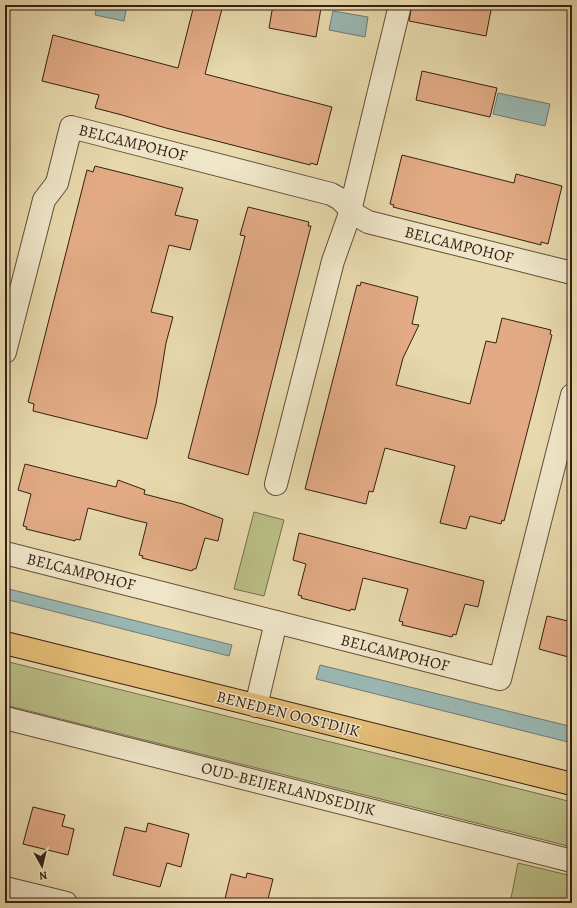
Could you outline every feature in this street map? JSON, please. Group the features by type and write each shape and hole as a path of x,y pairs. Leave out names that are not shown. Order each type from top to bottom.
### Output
{"main road":[{"name":"BENEDEN OOSTDIJK","path":"5,643 572,784"}],"street":[{"path":"276,484 333,261 345,228 400,5"},
{"name":"BELCAMPOHOF","path":"5,352 44,200 57,183 71,127 331,194 340,199 362,219 373,224 572,273"},
{"name":"BELCAMPOHOF","path":"5,553 500,679 572,395"},
{"path":"256,706 276,622"},
{"name":"OUD-BEIJERLANDSEDIJK","path":"5,718 572,861"},
{"path":"5,888 66,903"}],"green space":[{"path":"254,512 284,520 264,596 234,589"},
{"path":"5,661 572,802 572,847 5,705"},
{"path":"518,863 572,876 572,903 510,903"}],"water":[{"path":"97,5 127,5 124,21 95,15"},
{"path":"333,11 368,17 365,37 329,30"},
{"path":"498,93 550,104 545,126 493,114"},
{"path":"5,588 232,645 229,656 5,599"},
{"path":"320,665 569,726 572,721 572,743 316,679"}],"building":[{"path":"194,5 223,5 205,74 332,107 317,165 311,163 310,165 95,108 99,95 42,81 53,35 178,68"},
{"path":"273,5 306,5 321,8 316,37 269,28"},
{"path":"412,5 492,5 486,36 409,21"},
{"path":"422,71 497,88 490,117 416,100"},
{"path":"402,155 514,183 516,174 562,186 548,244 541,242 541,245 393,207 394,205 390,204"},
{"path":"95,166 183,188 175,215 198,220 190,250 169,245 151,312 173,317 166,343 156,404 147,439 33,411 34,404 28,402 87,170 93,172"},
{"path":"248,207 309,222 308,226 311,226 248,475 188,458 245,236 240,235"},
{"path":"361,282 418,297 412,324 419,325 403,358 396,385 470,404 486,341 496,343 502,318 551,330 550,334 552,335 538,390 504,521 502,520 501,524 470,516 466,529 440,523 455,466 385,448 373,492 369,491 366,504 305,489 357,285 360,286"},
{"path":"25,464 116,487 118,480 145,490 144,494 183,504 223,519 218,541 205,538 196,569 193,569 192,571 142,558 143,556 139,555 147,523 88,508 80,540 76,539 75,541 26,529 27,527 23,526 31,494 18,490"},
{"path":"299,533 484,581 478,607 465,604 456,635 453,634 452,637 402,625 403,622 399,621 408,589 363,578 355,610 351,609 350,611 301,598 302,596 298,595 306,564 293,560"},
{"path":"547,616 572,622 572,658 539,649"},
{"path":"33,807 65,815 62,826 74,829 68,855 23,844"},
{"path":"148,823 189,834 181,867 167,863 160,887 113,875 125,827 146,832"},
{"path":"247,873 273,879 267,903 224,903 231,874 246,878"}]}
